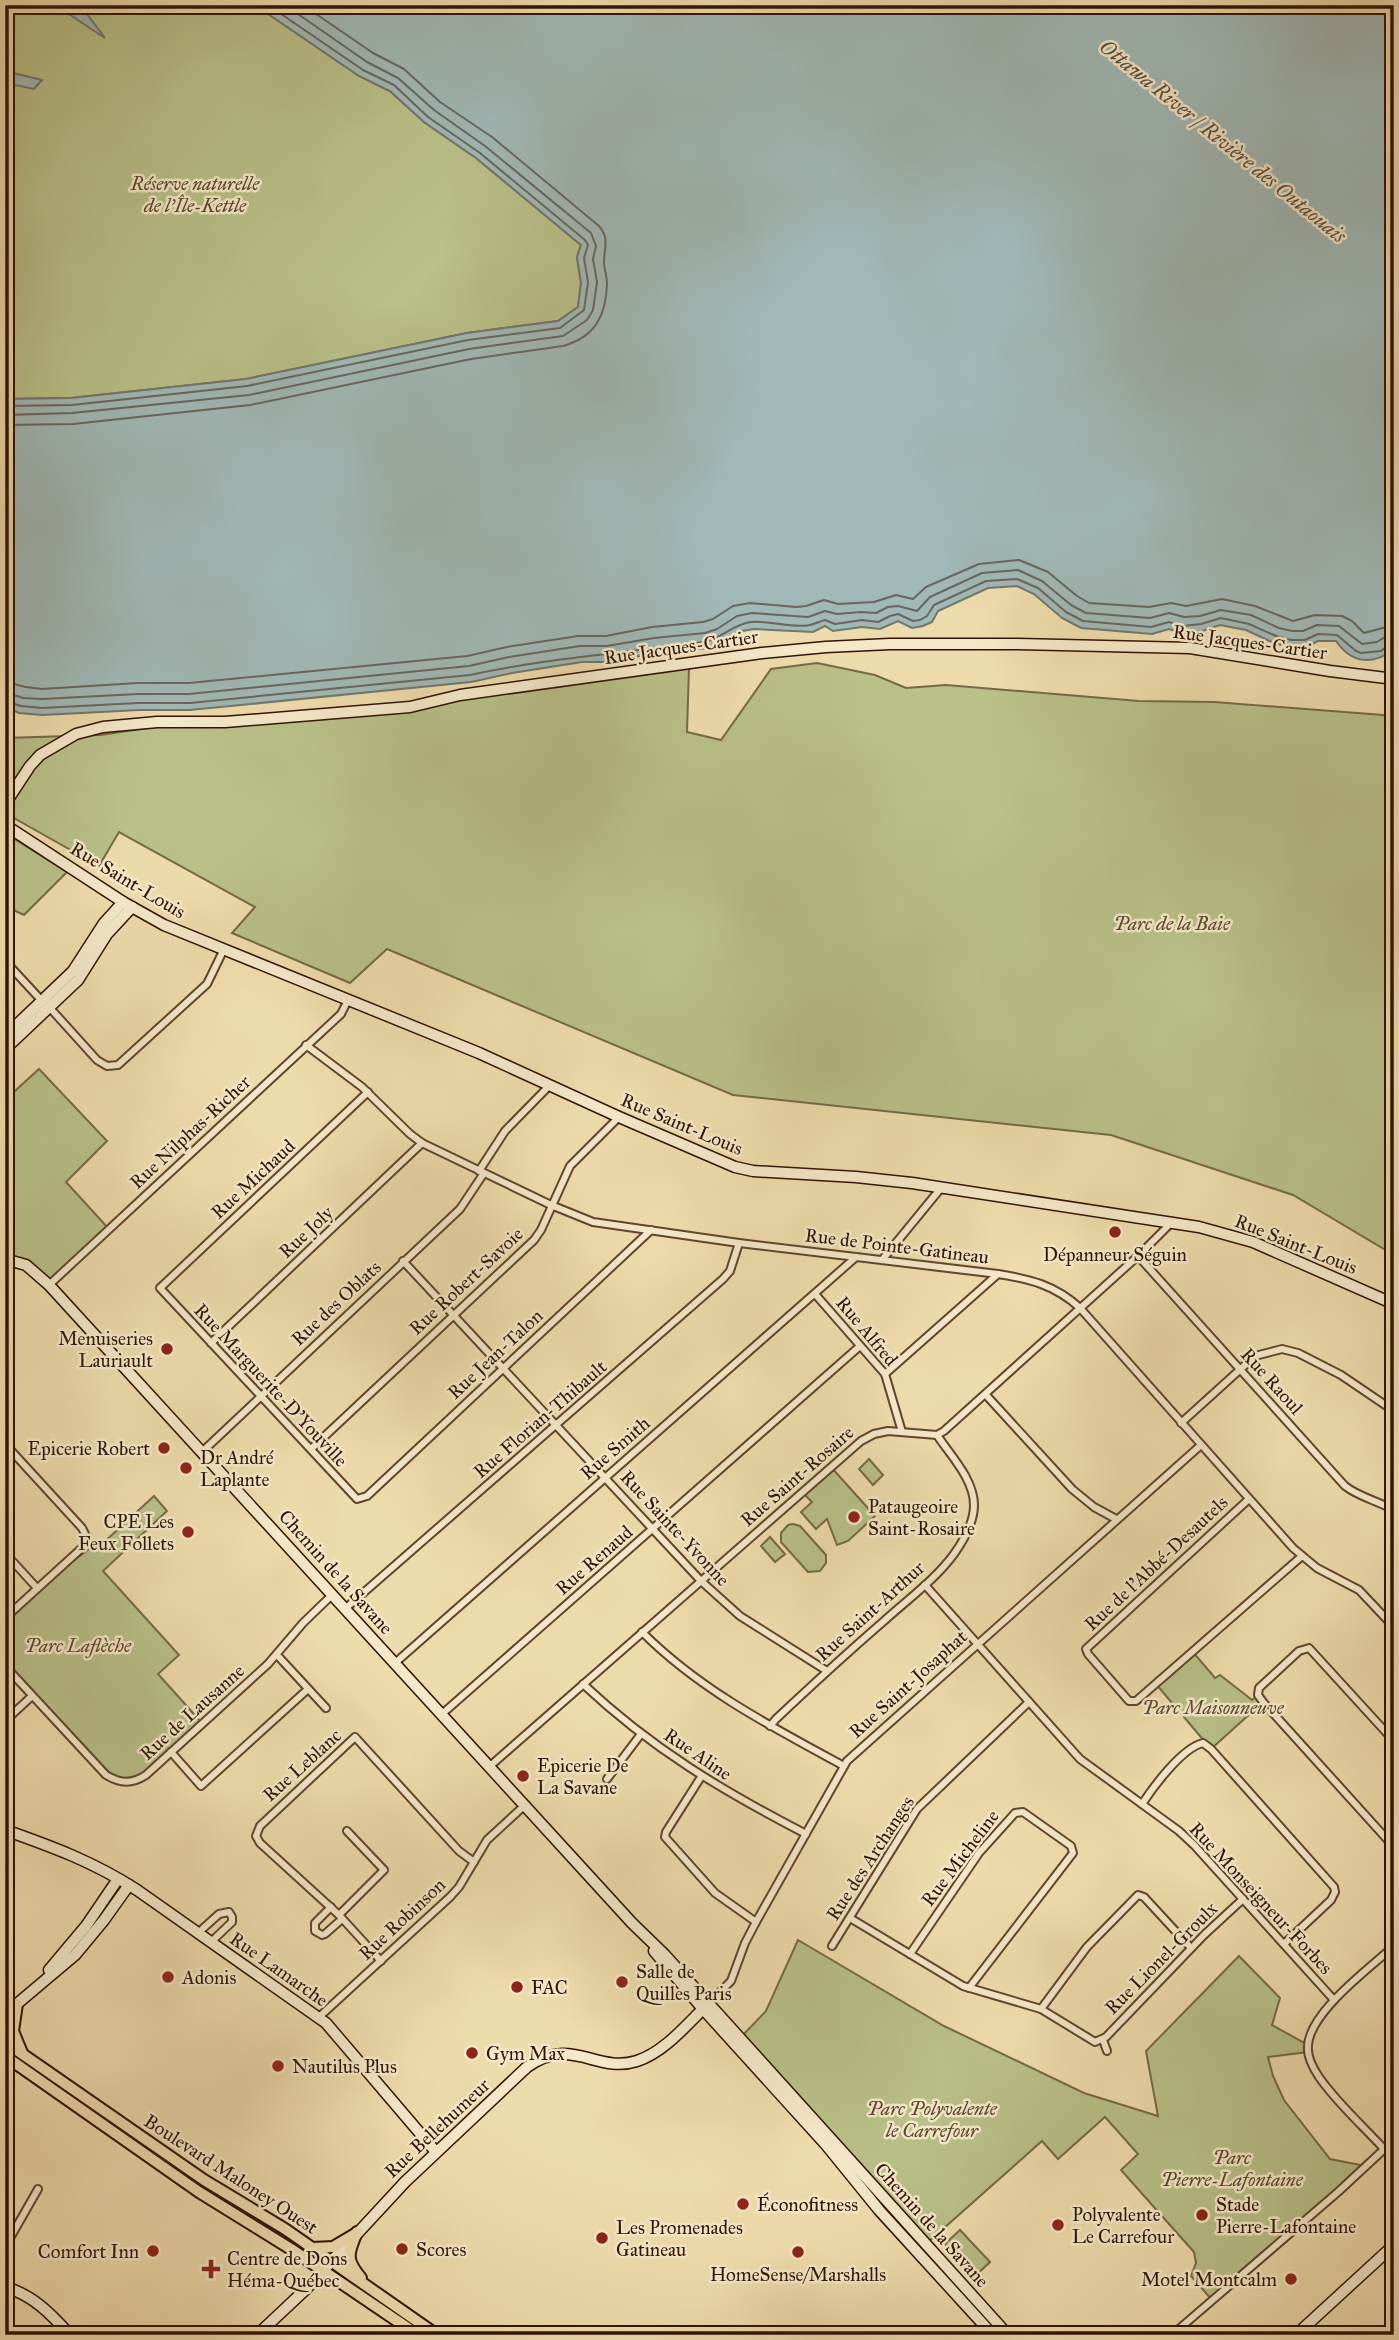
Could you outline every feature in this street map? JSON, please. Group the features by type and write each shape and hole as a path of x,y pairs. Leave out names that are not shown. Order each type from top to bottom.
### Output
{"main road":[{"path":"9,2010 13,2031 22,2053"},
{"name":"Boulevard Maloney Ouest","path":"5,2042 216,2188 312,2248 437,2335"},
{"name":"Boulevard Maloney Ouest","path":"5,2056 199,2192 418,2335"},
{"path":"139,2149 146,2139"},
{"path":"312,2248 333,2247 358,2232"},
{"path":"358,2232 349,2251 349,2260 370,2288"}],"street":[{"name":"Rue Jacques-Cartier","path":"5,804 40,755 76,734 103,727 158,722 225,722 410,707 460,695 803,649 924,644 1190,648 1394,679"},
{"name":"Rue Saint-Louis","path":"5,825 164,925 457,1044 742,1169 856,1177 1199,1227 1253,1242 1394,1304"},
{"path":"5,1036 83,975 128,904"},
{"path":"5,961 97,1060 107,1066 118,1065 207,984 224,949"},
{"name":"Rue Nilphas-Richer","path":"49,1285 341,1014 348,1000"},
{"path":"5,1049 46,1005"},
{"name":"Rue de Pointe-Gatineau","path":"306,1045 368,1092 422,1143 586,1220 739,1243 998,1274 1043,1283 1060,1292 1080,1308 1302,1556 1323,1571 1359,1590 1394,1627"},
{"name":"Rue des Oblats","path":"203,1451 464,1204 505,1131 550,1084"},
{"name":"Rue Michaud","path":"160,1288 368,1092"},
{"name":"Rue Robert-Savoie","path":"311,1449 534,1240 570,1166 619,1117"},
{"name":"Rue Joly","path":"211,1343 422,1143"},
{"path":"882,1260 941,1188"},
{"path":"937,1434 986,1395 1170,1224"},
{"name":"Rue Jean-Talon","path":"360,1500 652,1230"},
{"name":"Rue Florian-Thibault","path":"346,1608 723,1279 730,1271 739,1243"},
{"name":"Rue Raoul","path":"1138,1256 1345,1486 1354,1493 1394,1510"},
{"name":"Rue Smith","path":"395,1663 856,1257"},
{"name":"Chemin de la Savane","path":"5,1259 26,1265 49,1285 490,1766 632,1923 663,1963 706,2006 1008,2335"},
{"name":"Rue Sainte-Yvonne","path":"403,1261 701,1581 740,1616 827,1671"},
{"path":"885,1374 998,1274"},
{"name":"Rue Marguerite-D'Youville","path":"160,1288 354,1498 360,1500"},
{"name":"Rue Alfred","path":"814,1294 885,1374 902,1432"},
{"name":"Rue Renaud","path":"442,1714 860,1346"},
{"path":"1181,1423 1255,1356 1282,1349 1298,1353 1391,1406"},
{"path":"986,1395 1072,1489 1094,1507 1116,1519"},
{"name":"Rue Saint-Rosaire","path":"490,1766 861,1441 881,1432 937,1434"},
{"name":"Rue Saint-Arthur","path":"771,1726 827,1671 925,1585 959,1546 970,1526 974,1505 972,1493 967,1479 937,1434"},
{"path":"5,1444 82,1528 86,1536 83,1547 5,1618"},
{"name":"Rue Saint-Josaphat","path":"706,2006 732,1981 756,1922 852,1756 1201,1445"},
{"name":"Rue de l'Abbé-Desautels","path":"1249,1499 1086,1649 1129,1701 1136,1701 1302,1556"},
{"path":"5,1553 37,1588"},
{"name":"Rue Monseigneur-Forbes","path":"925,1585 1086,1764 1187,1838 1334,2000"},
{"name":"Rue de Lausanne","path":"5,1666 98,1766 117,1781 139,1780 277,1655 303,1623 333,1594"},
{"path":"642,1632 682,1669 729,1702 844,1766"},
{"path":"1394,1741 1309,1648 1299,1651 1259,1688 1258,1695 1263,1702 1394,1847"},
{"path":"277,1655 326,1708"},
{"name":"Rue Aline","path":"583,1684 611,1711 701,1777 806,1835"},
{"path":"171,1752 201,1786 308,1689"},
{"path":"5,1721 32,1696"},
{"name":"Rue des Archanges","path":"832,1946 917,1809 1029,1702"},
{"path":"607,1779 641,1734"},
{"name":"Rue Leblanc","path":"381,1961 331,1907 260,1843 256,1832 260,1826 355,1737 459,1851 474,1861"},
{"path":"1142,1804 1164,1773 1196,1745 1203,1743 1211,1749 1334,1887 1331,1900 1284,1944"},
{"path":"701,1777 665,1837 715,1893 756,1922"},
{"name":"Rue Robinson","path":"318,2018 455,1893 491,1835 525,1805"},
{"name":"Rue Micheline","path":"910,1954 979,1853 1015,1813 1023,1812 1071,1846 1073,1853 969,1988"},
{"name":"Rue Lamarche","path":"5,1830 64,1850 129,1885 318,2018 328,2026 436,2152"},
{"path":"331,1907 315,1923 313,1927 317,1934 325,1934 384,1870 347,1831"},
{"path":"38,1984 86,1926 118,1879"},
{"path":"9,2010 75,1955 129,1885"},
{"path":"1041,2009 1093,1940 1138,1895 1144,1897 1191,1948"},
{"name":"Rue Lionel-Groulx","path":"850,1918 969,1988 1041,2009 1092,2040 1103,2040 1191,1948 1243,1899"},
{"name":"Rue Lamarche","path":"198,1933 219,1914 229,1912 232,1922 211,1942"},
{"path":"1384,2149 1329,2090 1310,2060 1307,2047 1320,2016 1394,1946"},
{"name":"Chemin de la Savane","path":"706,2006 871,2200 993,2335"},
{"name":"Rue Bellehumeur","path":"257,2335 305,2290 397,2189 535,2062 565,2053 619,2064 637,2061 666,2044 706,2006"},
{"name":"Rue Lionel-Groulx","path":"1103,2040 1107,2051"},
{"path":"1172,2335 1338,2192 1394,2140"},
{"path":"5,2247 38,2189"},
{"path":"1296,2335 1393,2247"},
{"path":"5,2287 36,2301 70,2335"}],"green space":[{"name":"Réserve naturelle de l'Île-Kettle","path":"5,5 255,5 359,76 390,91 424,122 476,158 581,245 577,257 581,283 578,307 558,321 467,333 246,379 71,398 5,399"},
{"name":"Parc de la Baie","path":"817,663 875,675 906,688 946,685 1139,701 1214,702 1383,715 1394,719 1394,1255 1293,1195 1111,1135 733,1095 387,949 350,983 232,933 255,907 119,832 99,866 5,813 5,738 100,735 176,724 464,699 689,667 687,732 721,740 771,669"},
{"path":"5,833 67,872 24,915 5,906"},
{"path":"39,1069 107,1141 66,1182 109,1229 49,1285 40,1276 5,1259 5,1100"},
{"path":"869,1459 883,1475 873,1485 859,1469"},
{"path":"831,1467 875,1516 848,1541 837,1545 827,1519 816,1529 801,1512 812,1502 802,1492"},
{"name":"Parc Laflèche","path":"154,1496 167,1511 103,1571 179,1655 158,1674 202,1723 139,1780 112,1778 5,1666 5,1618 75,1560 99,1542 102,1544"},
{"path":"788,1525 800,1526 826,1555 826,1563 820,1571 808,1572 781,1542 781,1533"},
{"path":"770,1537 785,1554 775,1562 761,1546"},
{"name":"Parc Maisonneuve","path":"1192,1651 1215,1678 1220,1675 1252,1700 1258,1695 1263,1702 1211,1749 1156,1684"},
{"path":"798,1940 944,2026 1084,2093 1158,2116 1146,2051 1239,1956 1280,1998 1272,2025 1308,2045 1308,2052 1268,2057 1284,2100 1330,2159 1366,2166 1212,2300 1191,2276 1196,2263 1194,2252 1121,2170 1138,2154 1105,2117 1058,2159 1042,2141 926,2244 740,2038 766,2011"},
{"path":"960,2230 990,2262 975,2276 945,2244"}],"water":[{"path":"55,5 80,5 105,38"},
{"name":"Ottawa River / Rivière des Outaouais","path":"255,5 1394,5 1394,650 1378,658 1363,660 1349,654 1336,641 1318,641 1307,647 1291,647 1274,643 1246,630 1220,625 1203,631 1182,633 1169,629 1152,634 1081,628 1062,618 1034,594 1017,586 988,588 938,611 932,622 912,628 898,621 880,629 862,627 833,631 825,626 813,632 754,629 742,631 724,643 709,648 656,653 608,662 582,662 471,682 190,710 42,715 19,713 5,707 5,399 71,398 246,379 467,333 558,321 578,307 581,283 577,257 581,245 476,158 424,122 390,91 359,76"},
{"path":"5,71 42,80 34,89 5,83"}],"place":[{"name":"Dépanneur Séguin","path":"1115,1232"},
{"name":"Menuiseries Lauriault","path":"167,1349"},
{"name":"Epicerie Robert","path":"164,1448"},
{"name":"Dr André Laplante","path":"186,1468"},
{"name":"Pataugeoire Saint-Rosaire","path":"854,1517"},
{"name":"CPE Les Feux Follets","path":"188,1532"},
{"name":"Epicerie De La Savane","path":"523,1776"},
{"name":"Adonis","path":"168,1977"},
{"name":"Salle de Quilles Paris","path":"622,1982"},
{"name":"FAC","path":"517,1987"},
{"name":"Gym Max","path":"472,2053"},
{"name":"Nautilus Plus","path":"278,2066"},
{"name":"Éconofitness","path":"743,2204"},
{"name":"Stade Pierre-Lafontaine","path":"1202,2215"},
{"name":"Polyvalente Le Carrefour","path":"1058,2225"},
{"name":"Les Promenades Gatineau","path":"602,2238"},
{"name":"Scores","path":"402,2249"},
{"name":"Comfort Inn","path":"153,2251"},
{"name":"HomeSense/Marshalls","path":"798,2252"},
{"name":"Centre de Dons Héma-Québec","path":"211,2269"},
{"name":"Motel Montcalm","path":"1291,2279"}],"park label":[{"name":"Parc Polyvalente le Carrefour","path":"932,2119"},
{"name":"Parc Pierre-Lafontaine","path":"1232,2168"}]}
